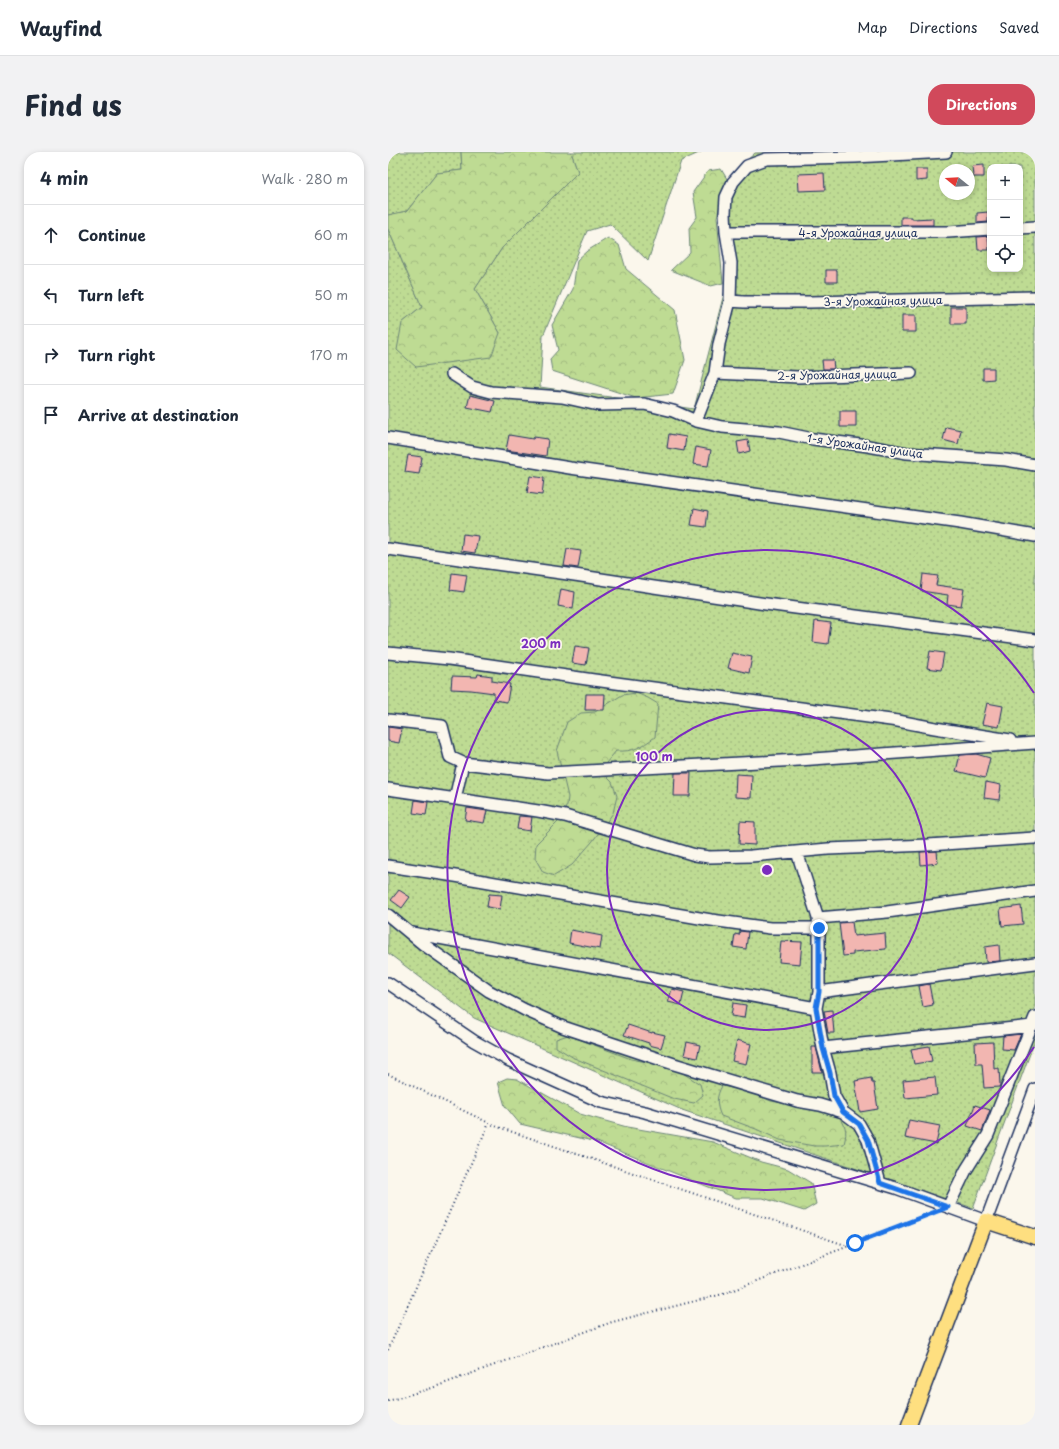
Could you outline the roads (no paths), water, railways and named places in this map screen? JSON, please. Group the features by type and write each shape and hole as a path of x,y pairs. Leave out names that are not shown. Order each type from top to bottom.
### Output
{"main road":[{"path":"909,1425 986,1222 1035,1237"}],"street":[{"path":"696,421 715,373 719,344 730,301 730,263 725,213 726,197 732,182 747,166 766,159 855,157 946,152"},
{"path":"1023,228 1035,227"},
{"name":"4-я Урожайная улица","path":"726,232 948,232 987,230"},
{"name":"3-я Урожайная улица","path":"730,301 810,302 1035,297"},
{"name":"2-я Урожайная улица","path":"715,373 798,377 911,373"},
{"name":"1-я Урожайная улица","path":"452,374 472,387 491,392 562,397 598,405 644,404 669,410 687,416 696,421 722,427 779,432 813,439 907,453 1006,460 1035,465"},
{"path":"388,438 570,468 897,514 1035,536"},
{"path":"388,549 584,576 766,604 1035,640"},
{"path":"388,653 449,659 898,721 1031,743"},
{"path":"388,720 442,726 450,757 463,763 548,773 799,760 1031,743"},
{"path":"455,799 463,763"},
{"path":"388,789 566,816 695,855 709,857 751,856 1035,838"},
{"path":"797,852 819,923 819,992 816,1008 834,1096 843,1112"},
{"path":"388,866 712,920 770,928 819,923 1035,891"},
{"path":"388,915 489,991 525,1010 563,1027 674,1064 797,1101 820,1105 843,1112 859,1124 868,1140 880,1183"},
{"path":"409,932 816,1008"},
{"path":"819,992 1035,963"},
{"path":"388,983 474,1041 508,1060 601,1102 645,1112 880,1183 986,1222 1035,1089"},
{"path":"823,1048 1033,1022 988,1135 966,1170 948,1207"}]}
